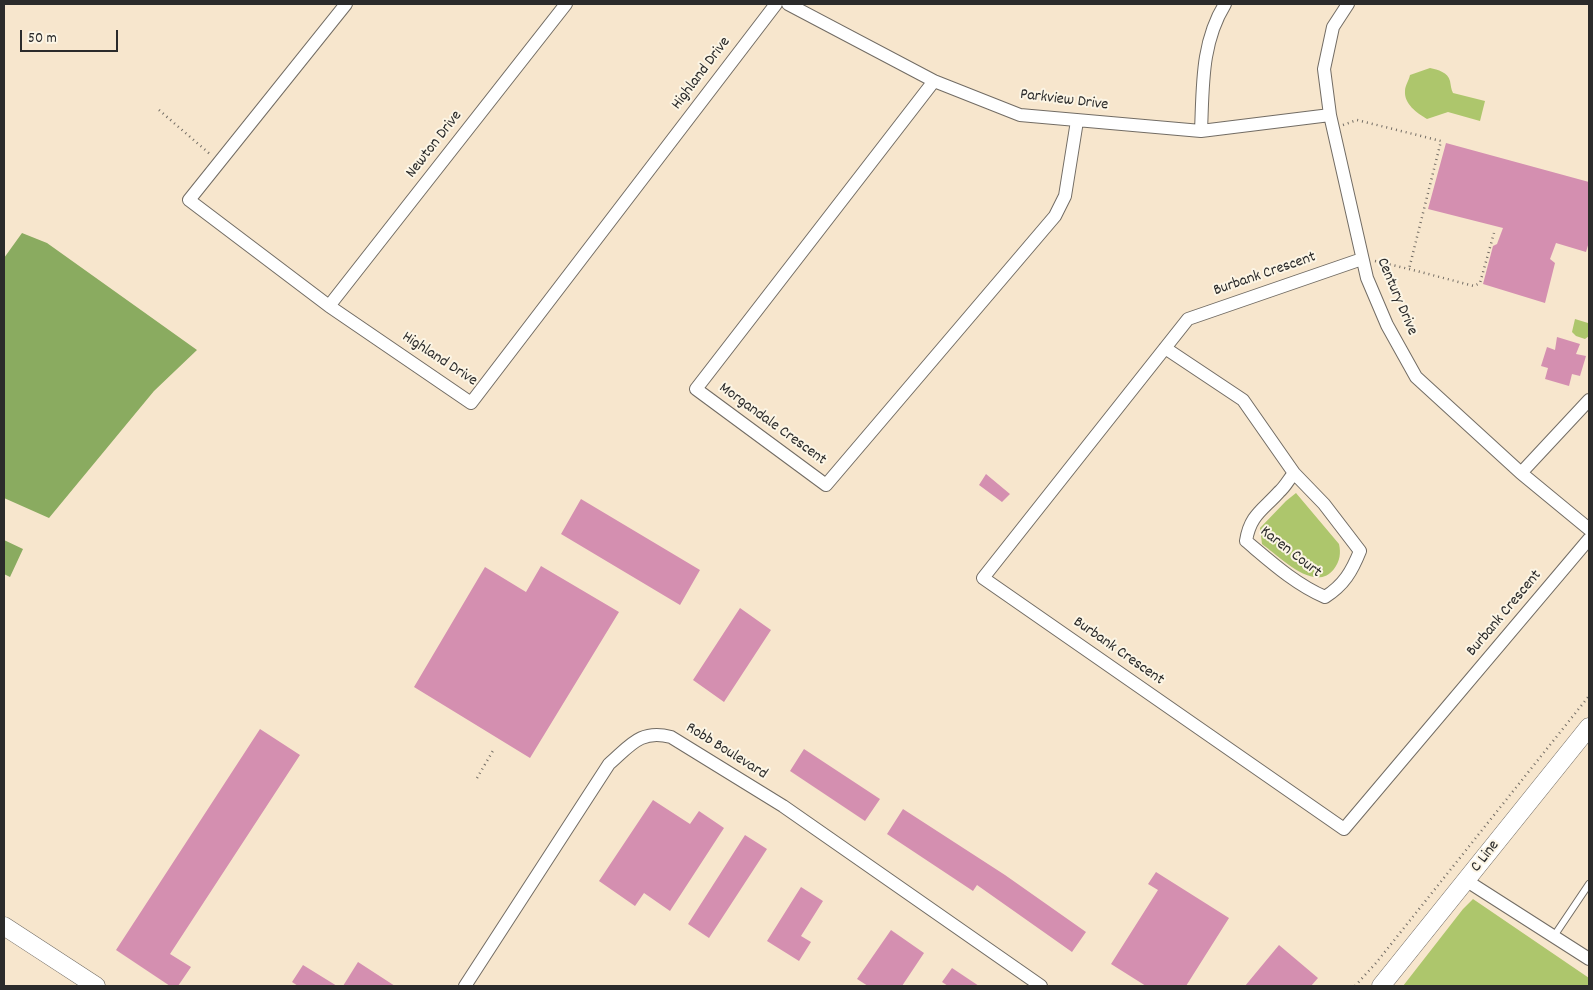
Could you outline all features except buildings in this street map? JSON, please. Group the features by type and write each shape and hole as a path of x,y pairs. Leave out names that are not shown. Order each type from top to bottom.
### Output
{"street":[{"name":"Highland Drive","path":"346,4 189,200 329,306 471,403 776,4"},
{"name":"Newton Drive","path":"329,306 566,4"},
{"name":"Parkview Drive","path":"788,4 934,81 1020,115 1200,131 1330,115"},
{"path":"1200,131 1205,56 1217,16 1225,4"},
{"name":"Century Drive","path":"1348,4 1333,27 1324,68 1330,115 1362,259 1367,278 1387,325 1416,377 1521,472 1589,529"},
{"name":"Morgandale Crescent","path":"934,81 696,390 826,485 1055,216 1065,196 1077,120"},
{"name":"Burbank Crescent","path":"1362,259 1188,319 983,578 1344,829 1589,539"},
{"name":"Karen Court","path":"1164,348 1243,400 1294,472 1328,509 1360,551 1352,571 1336,590 1325,597 1310,590 1282,571 1246,542 1248,529 1260,510 1280,492 1294,472"},
{"path":"1521,472 1589,400"},
{"name":"C Line","path":"1382,986 1468,881 1589,727"},
{"name":"Robb Boulevard","path":"465,986 610,764 632,742 646,736 658,734 671,737 783,806 1041,986"},
{"path":"1468,881 1589,959"},
{"path":"4,926 96,986"}],"lane":[{"path":"1554,936 1589,884"}],"path":[{"path":"159,110 219,162"},
{"path":"1333,128 1357,120 1441,141 1408,269"},
{"path":"1362,259 1474,286 1480,283 1494,233"},
{"path":"1354,986 1376,963 1589,696"},
{"path":"476,778 494,749"}],"green space":[{"path":"1430,68 1447,75 1453,93 1485,101 1480,121 1448,112 1427,119 1412,108 1405,96 1405,89 1410,75"},
{"path":"22,233 47,243 197,350 154,391 49,518 4,498 4,258"},
{"path":"1575,319 1589,324 1589,336 1585,339 1576,336 1572,332"},
{"path":"1296,493 1339,544 1340,554 1338,563 1326,576 1307,575 1297,570 1262,544 1260,528"},
{"path":"4,540 23,549 10,577 4,574"},
{"path":"1473,899 1589,978 1589,986 1403,986 1463,909"}]}
